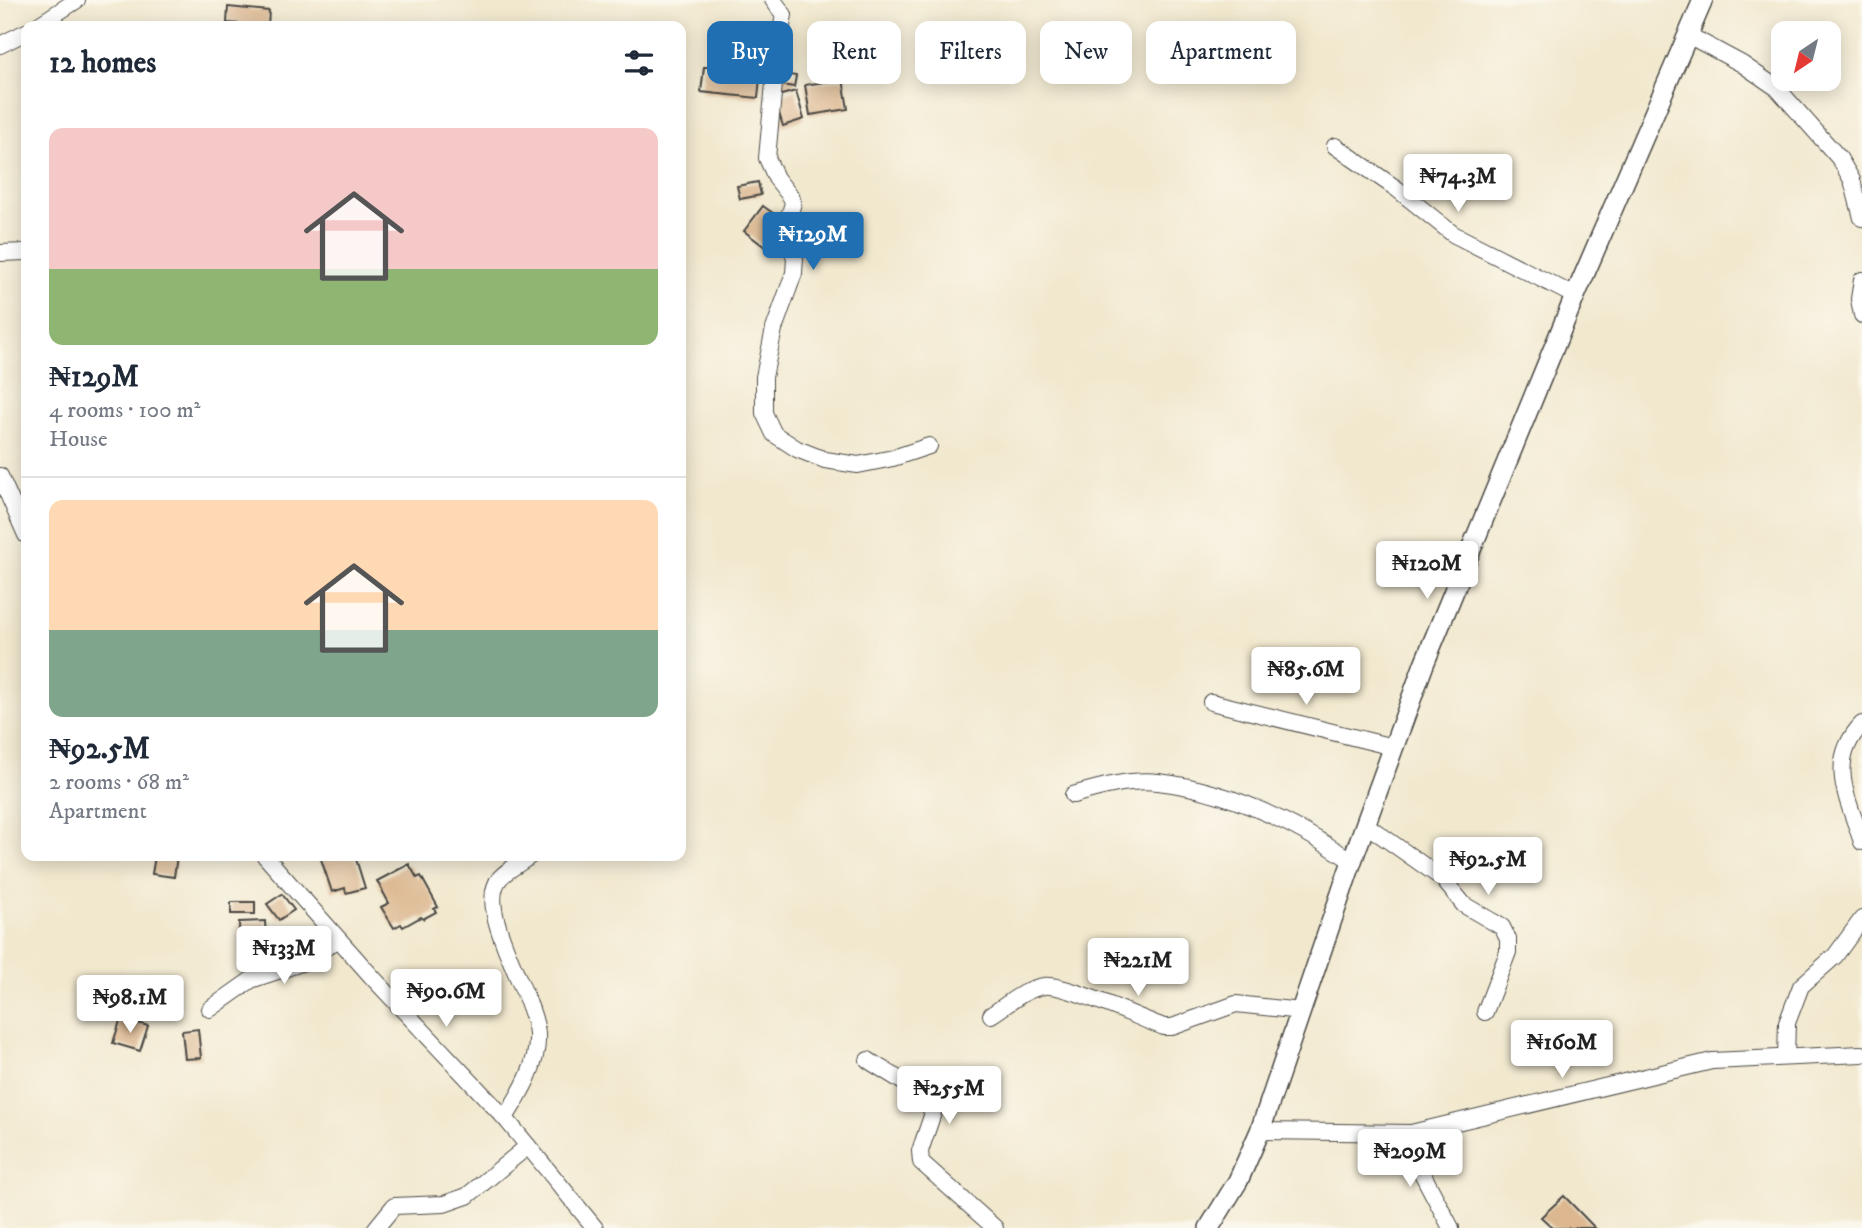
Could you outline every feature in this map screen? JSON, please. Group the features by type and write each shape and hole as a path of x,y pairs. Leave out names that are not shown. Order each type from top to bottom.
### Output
{"main road":[{"path":"1209,1228 1238,1181 1260,1131 1365,824 1472,544 1575,296 1703,0"}],"street":[{"path":"45,21 77,0"},
{"path":"773,0 784,15 777,51 767,158 776,178 793,203 786,226 795,259 794,273 774,329 764,377 764,413 774,434 797,449 825,460 858,465 893,458 929,446"},
{"path":"0,45 21,34"},
{"path":"1688,35 1742,64 1777,88 1839,158 1852,180 1862,218"},
{"path":"1335,146 1397,189 1453,234 1575,296"},
{"path":"0,253 21,252"},
{"path":"1862,280 1859,299 1862,315"},
{"path":"0,477 21,524"},
{"path":"1211,702 1393,747"},
{"path":"1862,724 1848,739 1842,753 1842,771 1862,842"},
{"path":"1073,795 1127,783 1157,782 1226,797 1315,836 1352,861"},
{"path":"1365,824 1443,879 1464,905 1503,927 1508,939 1508,952 1485,1012"},
{"path":"269,861 338,939 505,1118 595,1228"},
{"path":"505,1118 522,1090 534,1059 537,1034 532,1012 499,929 493,898 500,878 523,861"},
{"path":"1786,1056 1787,1023 1801,986 1835,956 1862,919"},
{"path":"210,1009 251,979 307,961 338,939"},
{"path":"991,1015 1025,994 1044,986 1073,993 1164,1027 1172,1027 1236,1004 1301,1011"},
{"path":"1260,1131 1410,1133 1713,1061 1862,1054"},
{"path":"869,1060 915,1091 929,1105 933,1113 920,1151 921,1162 995,1228"},
{"path":"1410,1133 1421,1171 1451,1228"},
{"path":"376,1228 394,1206 444,1204 467,1196 528,1146"}],"building":[{"path":"228,7 269,11 268,21 227,21"},
{"path":"704,67 707,67 707,84 759,84 758,98 701,92"},
{"path":"793,76 796,76 794,87 781,85 793,84"},
{"path":"844,84 848,109 810,115 805,85"},
{"path":"796,91 804,119 783,126 774,97"},
{"path":"758,182 761,195 740,199 737,186"},
{"path":"763,206 784,221 765,247 744,231"},
{"path":"154,861 176,861 174,877 152,874"},
{"path":"322,861 357,861 365,888 346,893 345,888 332,892"},
{"path":"409,864 417,878 421,876 438,907 434,909 436,912 423,919 421,917 403,927 401,924 394,928 381,907 389,903 377,881"},
{"path":"282,894 294,910 279,920 267,904"},
{"path":"231,902 255,902 255,914 231,914"},
{"path":"265,921 267,959 240,961 239,922"},
{"path":"121,1018 148,1026 140,1051 113,1043"},
{"path":"198,1029 201,1058 185,1059 182,1031"},
{"path":"1564,1196 1595,1228 1553,1228 1541,1217"}]}
